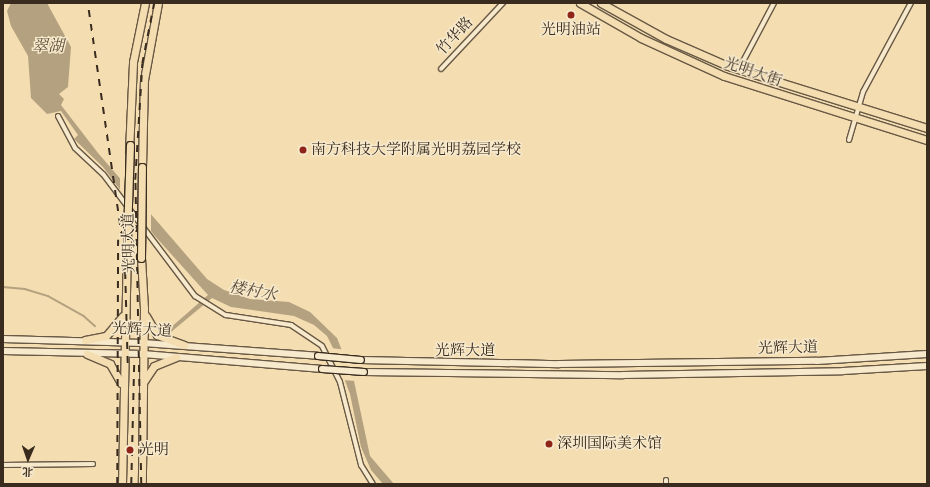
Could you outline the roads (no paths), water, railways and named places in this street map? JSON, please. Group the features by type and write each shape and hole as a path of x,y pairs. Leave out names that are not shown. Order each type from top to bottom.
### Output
{"main road":[{"path":"129,180 131,79 145,3"},
{"name":"光明大道","path":"142,484 144,308 142,258 142,167 144,80 158,3"},
{"name":"光明大街","path":"580,3 641,38 702,68 854,119 927,140"},
{"name":"光明大街","path":"601,3 666,39 739,69 858,108 927,128"},
{"name":"光明大道","path":"122,484 124,342 130,145"},
{"path":"85,340 100,339 112,332 121,320 125,306"},
{"path":"144,308 157,335 184,345"},
{"name":"光辉大道","path":"3,339 85,340 184,345 360,360 559,364 816,361 927,354"},
{"name":"光辉大道","path":"3,351 143,354 364,372 623,375 843,371 927,366"},
{"path":"87,354 110,364 120,379 123,392"},
{"path":"143,387 154,366 176,357"}],"street":[{"name":"竹华路","path":"441,69 503,3"},
{"path":"739,69 774,3"},
{"path":"849,140 858,108 911,3"},
{"path":"58,116 75,148 103,174 195,296 211,308 226,315 291,325 322,346 340,382 361,465 373,484"},
{"path":"3,465 93,464"}],"water":[{"name":"翠湖","path":"11,3 47,3 71,47 68,87 59,94 64,99 61,105 98,153 207,279 224,290 250,299 289,302 310,312 337,338 354,381 370,456 394,484 383,484 371,470 361,447 350,394 333,348 327,336 314,325 294,316 231,307 212,298 171,332 169,329 208,295 154,235 103,167 74,139 78,135 61,111 47,114 31,98 28,56 11,26 7,11"}],"waterway":[{"path":"3,287 25,289 48,296 84,316 95,326"}],"railway":[{"path":"141,484 135,180 142,64 154,3"},
{"path":"89,10 125,258 128,366"},
{"path":"117,484 118,240"},
{"path":"131,484 134,358"}],"place":[{"name":"光明油站","path":"571,15"},
{"name":"南方科技大学附属光明荔园学校","path":"303,150"},
{"name":"深圳国际美术馆","path":"549,444"},
{"name":"光明","path":"130,450"}],"water label":[{"name":"楼村水","path":"253,291"}]}
